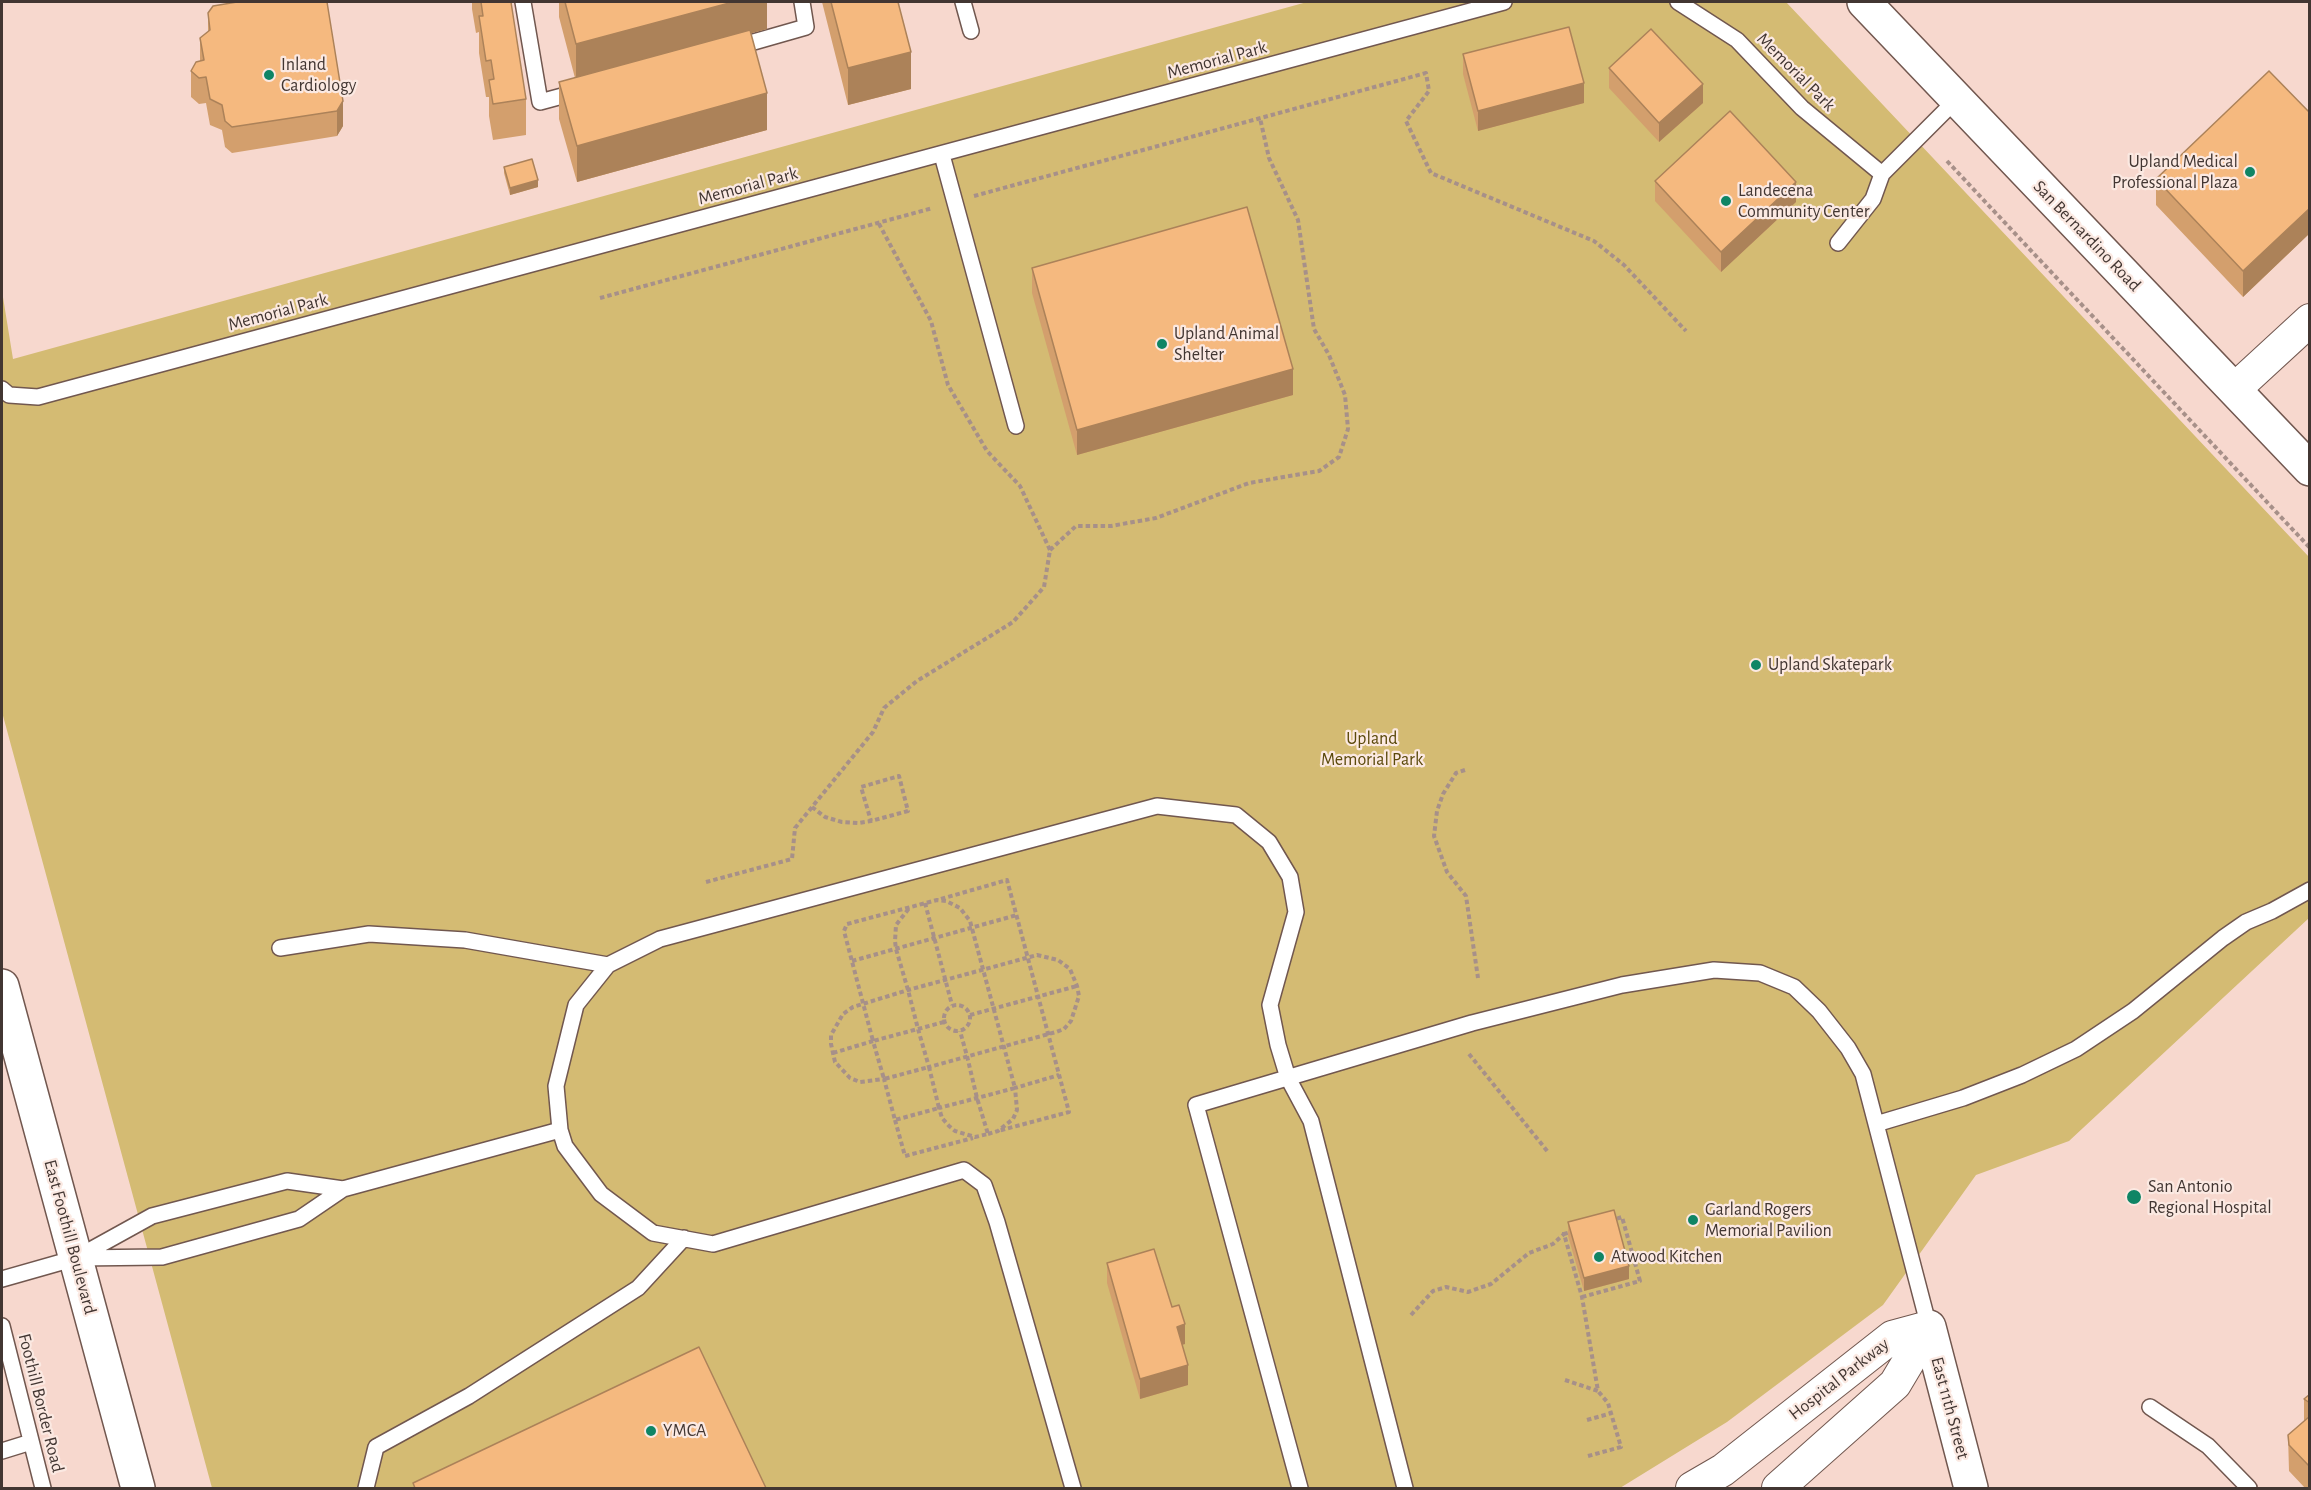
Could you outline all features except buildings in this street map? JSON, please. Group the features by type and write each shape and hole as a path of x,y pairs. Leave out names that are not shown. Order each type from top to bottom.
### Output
{"street":[{"name":"San Bernardino Road","path":"1864,2 2310,469"},
{"path":"2235,389 2310,320"},
{"name":"East Foothill Boulevard","path":"2,986 138,1488"},
{"name":"Hospital Parkway","path":"1692,1488 1723,1470 1892,1337 1929,1327"},
{"name":"Hospital Parkway","path":"1778,1488 1895,1384 1929,1327"},
{"name":"East 11th Street","path":"1929,1327 1971,1488"}],"lane":[{"path":"523,2 540,102 595,87"},
{"path":"717,52 806,27 802,2"},
{"path":"963,2 971,31"},
{"name":"Memorial Park","path":"2,389 9,395 38,397 1504,2"},
{"name":"Memorial Park","path":"1678,2 1737,39 1809,114 1882,174"},
{"path":"1838,243 1873,199 1882,174 1956,100"},
{"path":"942,155 1016,426"},
{"path":"1073,1488 997,1222 984,1185 964,1170 713,1244 653,1233 601,1194 565,1146 556,1086 576,1005 608,965 660,939 1157,806 1236,815 1269,842 1290,877 1296,912 1270,1005 1278,1045 1288,1078 1311,1121 1405,1488"},
{"path":"1876,1124 1964,1098 2076,1050 2133,1011 2246,922 2310,890"},
{"path":"280,948 369,934 465,940 608,965"},
{"path":"1300,1488 1196,1105 1472,1023 1622,985 1714,970 1760,974 1794,987 1820,1011 1848,1048 1863,1074 1929,1327"},
{"path":"76,1258 162,1257 298,1220 343,1189 561,1130"},
{"path":"2,1279 76,1258 152,1216 287,1181 343,1189"},
{"path":"366,1488 376,1447 469,1396 638,1288 684,1238"},
{"name":"Foothill Border Road","path":"2,1326 5,1352 44,1488"},
{"path":"2150,1407 2208,1446 2249,1488"},
{"path":"2,1450 31,1442"}],"path":[{"path":"975,196 1426,73 1429,91 1406,121 1431,173 1594,241 1624,266 1686,332"},
{"path":"1050,550 1076,526 1111,526 1156,518 1249,483 1319,471 1340,457 1348,429 1345,395 1329,355 1314,329 1298,220 1269,158 1260,118"},
{"path":"1947,161 2310,548"},
{"path":"600,298 936,207"},
{"path":"706,882 792,859 795,828 873,732 884,708 917,681 1013,622 1044,587 1050,550 1020,486 987,451 948,385 931,321 878,222"},
{"path":"1465,770 1456,773 1443,794 1437,811 1434,836 1447,872 1466,896 1478,978"},
{"path":"812,807 825,817 842,822 871,821 908,811 899,777 861,787 871,821"},
{"path":"1007,880 1069,1112 905,1156 844,931 846,924 925,903 1007,880"},
{"path":"938,900 960,908 970,921 1005,1046 1015,1088 1017,1110 1013,1119 998,1131"},
{"path":"925,903 952,1005"},
{"path":"910,907 896,925 896,949 939,1108 942,1118 955,1131 975,1137"},
{"path":"852,961 1017,915"},
{"path":"1037,955 1058,960 1070,969 1077,986 1079,996 1071,1021 1064,1029 1048,1034 884,1079 860,1082 850,1078 835,1062 831,1035 835,1024 853,1007 983,970 1037,955"},
{"path":"970,1015 1077,986"},
{"path":"952,1005 965,1008 970,1015 967,1027 960,1031 948,1029 944,1022 946,1010 952,1005"},
{"path":"833,1053 944,1022"},
{"path":"960,1031 987,1134"},
{"path":"1469,1054 1548,1152"},
{"path":"895,1120 1059,1075"},
{"path":"1582,1297 1640,1281 1622,1216 1603,1223"},
{"path":"1411,1315 1433,1291 1446,1287 1468,1292 1491,1284 1529,1253 1553,1244 1564,1232 1574,1231"},
{"path":"1564,1232 1582,1297 1598,1391 1608,1403 1621,1447 1588,1456"},
{"path":"1565,1380 1598,1391"},
{"path":"1587,1420 1612,1413"}],"green space":[{"name":"Upland Memorial Park","path":"1307,2 1786,2 2309,557 2309,918 2069,1141 1976,1175 1883,1305 1727,1422 1620,1488 212,1488 2,712 2,291 13,359"}],"place":[{"name":"Inland Cardiology","path":"269,75"},
{"name":"Upland Medical Professional Plaza","path":"2250,172"},
{"name":"Landecena Community Center","path":"1726,201"},
{"name":"Upland Animal Shelter","path":"1162,344"},
{"name":"Upland Skatepark","path":"1756,665"},
{"name":"San Antonio Regional Hospital","path":"2134,1197"},
{"name":"Garland Rogers Memorial Pavilion","path":"1693,1220"},
{"name":"Atwood Kitchen","path":"1599,1257"},
{"name":"YMCA","path":"651,1431"}]}
